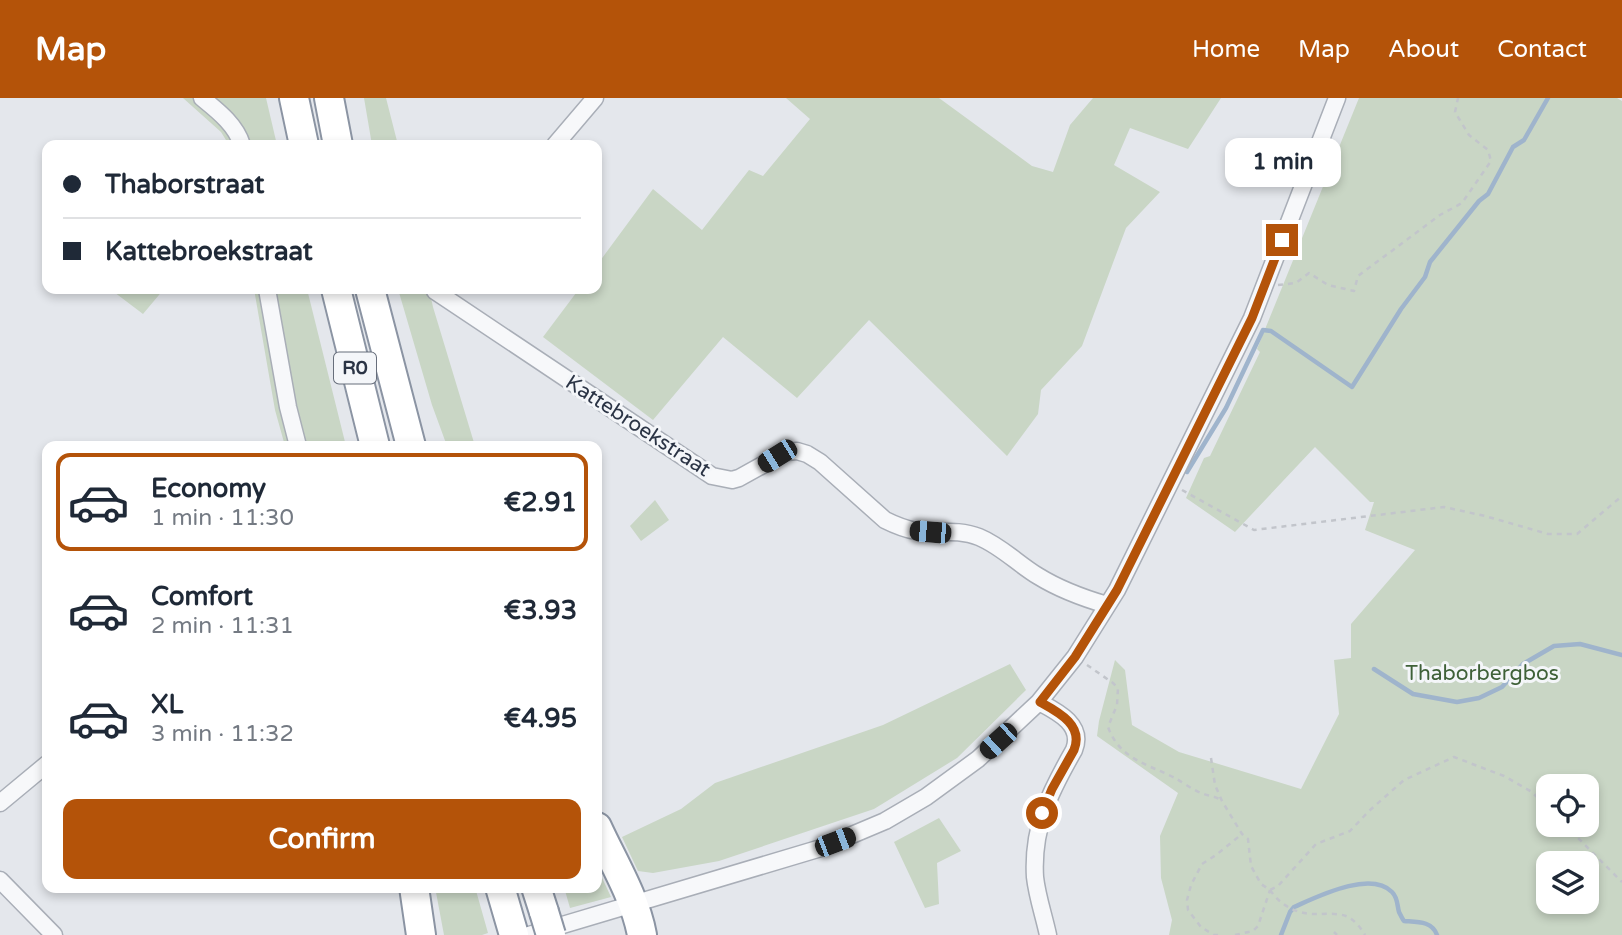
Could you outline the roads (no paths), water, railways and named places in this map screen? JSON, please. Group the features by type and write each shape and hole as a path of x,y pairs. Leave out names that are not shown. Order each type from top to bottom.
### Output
{"highway":[{"path":"294,98 303,140"},
{"path":"329,98 337,140"},
{"name":"R0","path":"337,294 374,441"},
{"name":"R0","path":"371,294 411,441"},
{"path":"602,838 633,903 642,935"},
{"path":"415,893 421,935"},
{"path":"505,893 531,921"}],"street":[{"path":"202,98 231,124 239,140"},
{"path":"559,140 594,98"},
{"path":"531,921 633,903 821,848 885,821 926,797 978,759 1040,702 1075,657 1117,590 1252,318 1337,98"},
{"path":"268,294 297,441"},
{"name":"Kattebroekstraat","path":"442,294 712,476 732,480 786,452 807,454 820,462 885,520 913,530 971,534 984,539 1038,576 1107,606"},
{"path":"1040,702 1066,718 1077,734 1074,750 1042,813 1037,836 1035,877 1048,935"},
{"path":"0,803 42,768"},
{"path":"0,880 54,935"}],"waterway":[{"path":"1187,472 1226,408 1263,330 1271,331 1352,387 1401,309 1425,277 1430,262 1479,201 1488,194 1513,147 1524,140 1548,98"},
{"path":"1374,669 1413,694 1457,702 1479,698 1502,687 1523,664 1554,646 1580,644 1622,655"},
{"path":"1281,935 1294,907 1357,884 1382,886 1392,892 1404,921 1428,925 1437,935"}],"park label":[{"name":"Thaborbergbos","path":"1482,673"}]}
